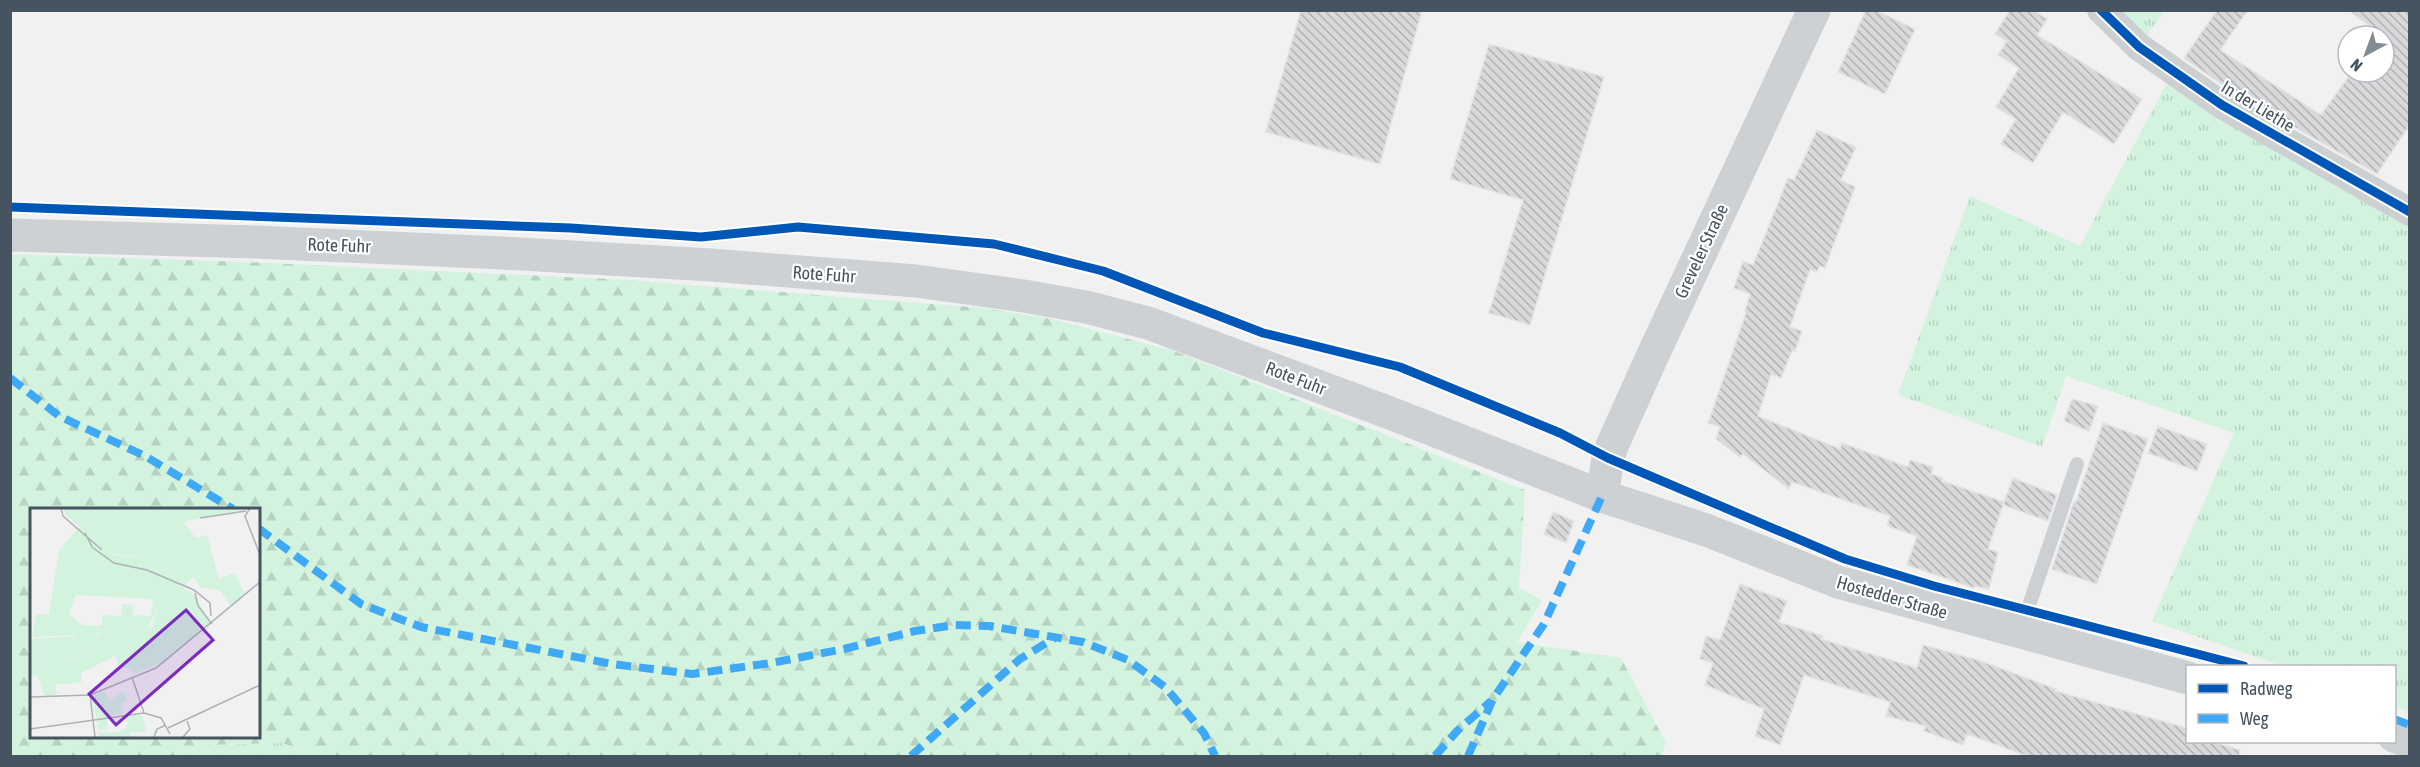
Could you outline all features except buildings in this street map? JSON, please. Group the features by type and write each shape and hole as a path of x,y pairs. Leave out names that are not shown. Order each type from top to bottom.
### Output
{"main road":[{"name":"Greveler Straße","path":"1602,496 1612,446 1814,10"},
{"name":"Rote Fuhr","path":"10,235 526,254 916,281 1024,296 1086,307 1148,322 1602,496"},
{"name":"Hostedder Straße","path":"1602,496 1706,530 1838,582 2186,678"}],"street":[{"name":"In der Liethe","path":"2101,10 2139,47 2222,105 2409,212"}],"lane":[{"path":"2020,632 2077,464"}],"green space":[{"path":"2114,11 2165,11 2142,42"},
{"path":"2170,77 2409,217 2409,712 2396,706 2396,665 2279,665 2152,621 2234,433 2066,376 2042,447 1898,395 1970,196 2080,246"},
{"path":"11,254 247,262 628,280 984,308 1052,319 1174,351 1525,490 1519,588 1542,600 1517,642 1621,658 1666,743 1661,756 315,756 283,743 208,745 172,756 11,756"},
{"path":"283,743 315,756 172,756 208,745"}],"marked path":[{"path":"10,378 59,416 145,456 231,508"},
{"path":"1468,756 1493,699 1544,624 1602,496"},
{"path":"260,529 361,604 421,627 612,664 692,674 771,663 844,649 915,631 954,625 989,626 1083,642 1128,660 1165,687 1204,733 1215,756"},
{"path":"911,756 1020,659 1056,637"},
{"path":"1435,756 1457,731 1491,701"},
{"path":"2396,720 2410,725"}],"cycle path":[{"path":"2101,10 2139,47 2222,105 2410,212"},
{"path":"10,207 571,228 701,237 798,227 994,244 1103,271 1263,333 1400,367 1560,433 1608,458 1845,559 1934,586 2240,665"}]}
